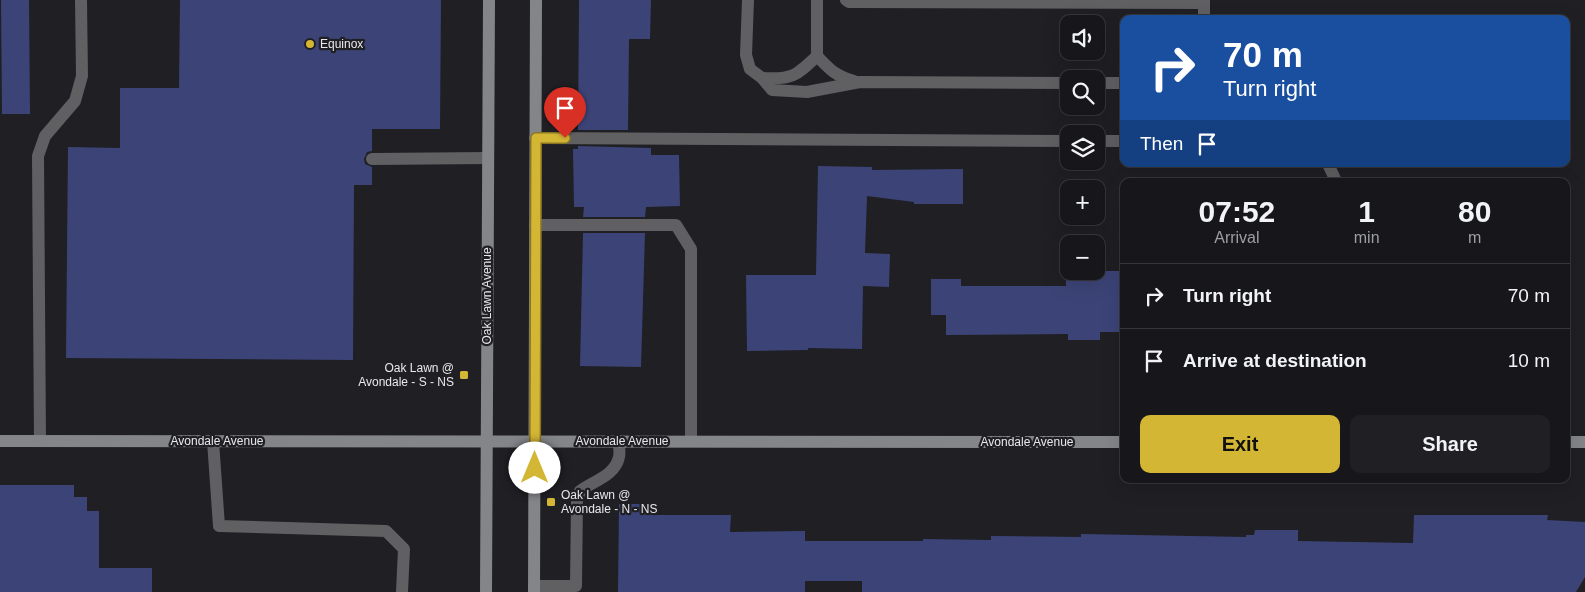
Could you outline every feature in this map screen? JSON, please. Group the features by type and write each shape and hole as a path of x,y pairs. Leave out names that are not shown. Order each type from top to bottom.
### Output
{"main road":[{"name":"Oak Lawn Avenue","path":"486,592 489,0"},
{"path":"534,589 536,0"},
{"name":"Avondale Avenue","path":"0,440 1120,442"},
{"path":"1570,442 1585,442"}],"lane":[{"path":"40,441 38,156 45,136 75,101 82,76 82,0"},
{"path":"748,0 746,55 750,69 762,78 772,90 807,92 860,82 1060,83"},
{"path":"817,0 817,56 829,70 840,77 860,82"},
{"path":"846,0 859,2 1204,1 1204,15"},
{"path":"762,78 784,78 797,75 817,56"},
{"path":"1105,83 1120,83"},
{"path":"536,138 1060,141"},
{"path":"1105,141 1120,141"},
{"path":"372,159 488,158"},
{"path":"535,225 676,225 691,249 691,441"},
{"path":"213,441 219,526 386,531 404,549 402,592"},
{"path":"534,589 576,586 577,500 580,491 605,476 614,468 619,458 619,441"}],"building":[{"path":"1,0 29,0 30,114 2,114"},
{"path":"180,0 441,0 440,129 372,129 372,151 367,152 364,159 365,164 372,167 372,185 354,185 353,360 66,358 68,147 120,148 120,88 179,88"},
{"path":"579,0 651,0 650,39 629,39 628,130 578,130"},
{"path":"578,146 651,148 651,155 679,155 680,206 646,207 645,217 583,217 584,207 574,207 573,149 578,149"},
{"path":"818,166 872,167 872,170 963,169 963,204 914,204 914,202 867,196 865,253 890,254 889,287 863,286 862,349 808,348 808,350 747,351 746,275 816,275"},
{"path":"583,233 645,233 641,367 580,366"},
{"path":"1105,271 1120,271 1120,332 1100,332 1100,340 1068,340 1068,334 946,335 946,315 931,315 931,279 961,279 961,286 1066,286 1066,280 1105,280"},
{"path":"0,485 74,485 74,497 87,497 87,511 99,511 99,568 152,568 152,592 0,592"},
{"path":"619,504 656,504 656,515 731,515 730,532 805,531 805,541 991,540 991,536 1081,537 1081,534 1246,537 1246,535 1254,535 1255,530 1298,530 1298,541 1413,543 1414,515 1548,515 1547,520 1585,522 1585,577 1576,592 862,592 862,581 805,581 805,592 618,592"}],"place":[{"name":"Equinox","path":"310,44"},
{"name":"Oak Lawn @ Avondale - S - NS","path":"464,375"},
{"name":"Oak Lawn @ Avondale - N - NS","path":"551,502"}],"route":[{"path":"535,468 536,138 565,138"}]}
